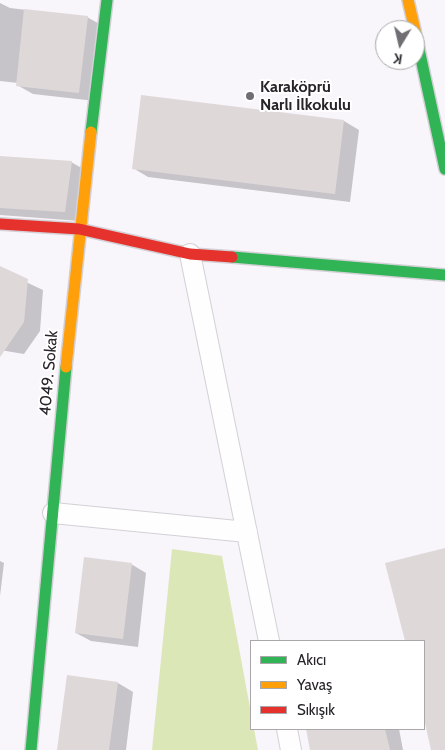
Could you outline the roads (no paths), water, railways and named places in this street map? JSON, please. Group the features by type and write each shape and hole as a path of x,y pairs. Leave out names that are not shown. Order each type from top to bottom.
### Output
{"street":[{"name":"4049. Sokak","path":"31,750 79,229 107,0"},
{"path":"408,0 413,20"},
{"path":"424,70 445,169"},
{"path":"0,224 79,229 190,254 445,275"},
{"path":"190,254 269,640"},
{"path":"53,513 247,532"},
{"path":"287,730 291,750"}],"place":[{"name":"Karaköprü Narlı İlkokulu","path":"250,96"}]}
